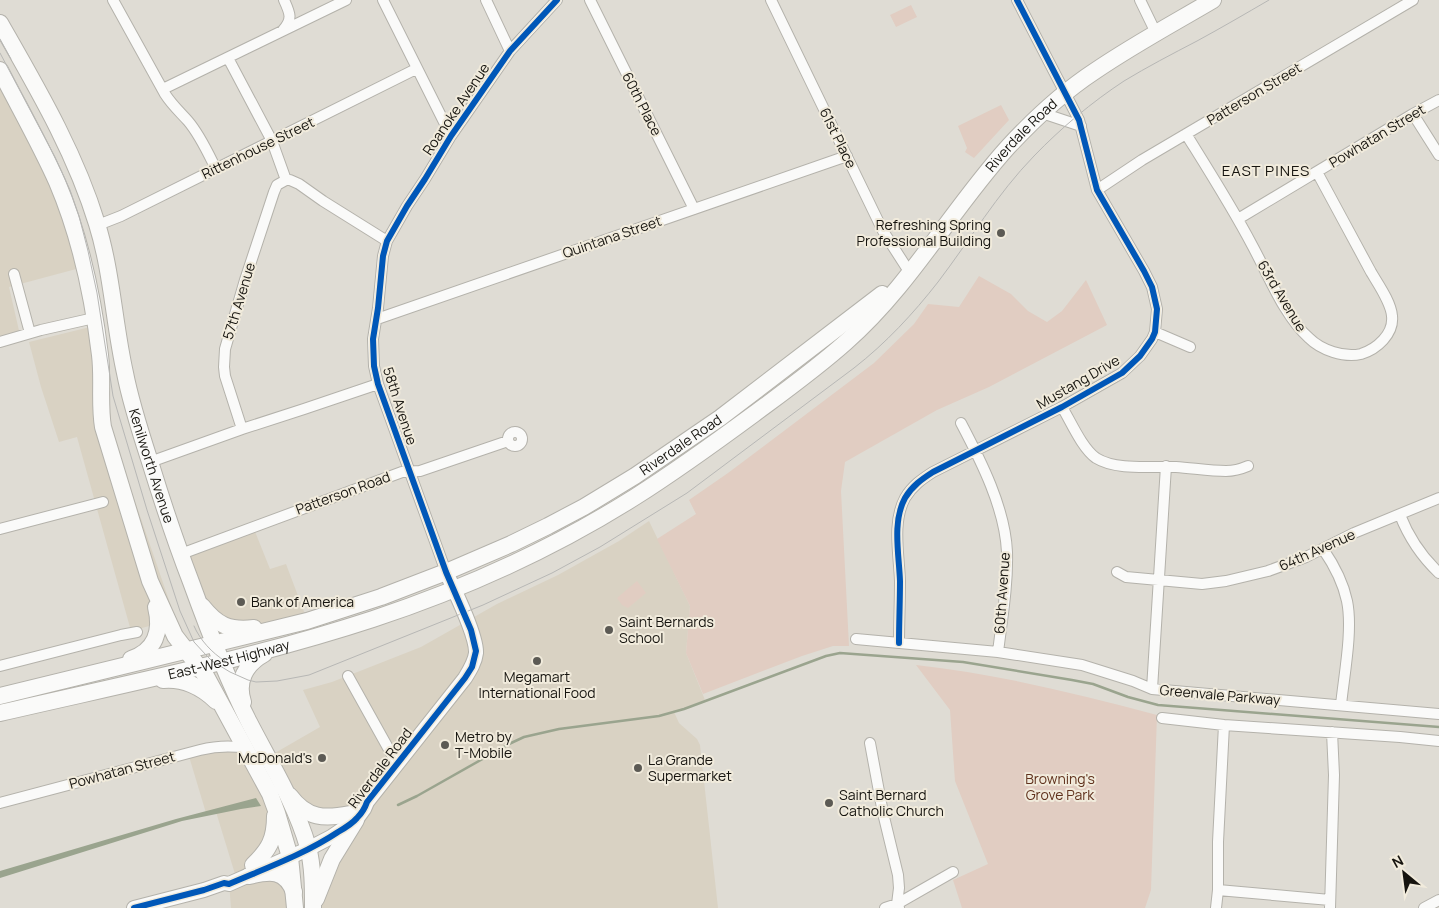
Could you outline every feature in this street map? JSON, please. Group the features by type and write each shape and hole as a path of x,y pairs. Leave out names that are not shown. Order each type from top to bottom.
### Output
{"main road":[{"name":"Riverdale Road","path":"454,588 549,546 637,496 722,438 846,342 876,314 910,273 980,180 1010,145 1042,113 1095,71 1213,0"},
{"name":"Kenilworth Avenue","path":"0,23 67,146 86,191 98,225 125,374 137,423 181,554 214,644 249,721 284,786 307,844 313,908"},
{"path":"0,70 39,145 62,196 80,252 91,297 101,357 100,410 103,427 150,581 159,618 156,638 148,650 140,656 102,670"},
{"name":"Riverdale Road","path":"446,572 548,526 635,476 720,418 910,273"},
{"name":"East-West Highway","path":"0,696 320,617 367,602 446,572"},
{"path":"150,581 175,636 200,668 227,713 274,804 289,853 295,901"},
{"name":"East-West Highway","path":"0,713 200,668 280,647 372,619 454,588"},
{"path":"199,602 208,613 227,628 241,630 320,617"},
{"path":"249,721 242,698 241,686 247,667 255,660 280,647"},
{"path":"131,683 168,680 189,684 204,691 227,713"},
{"path":"284,786 295,803 312,814 322,817 353,817 332,859 313,908"},
{"path":"251,870 263,856 273,838 274,804"},
{"path":"251,870 274,872 285,878 292,887 295,901"}],"street":[{"path":"113,0 170,101 188,122 205,147 216,169"},
{"path":"283,31 288,25 290,18 284,0"},
{"path":"163,89 346,0"},
{"path":"383,0 451,136"},
{"path":"486,0 510,51"},
{"name":"Roanoke Avenue","path":"387,241 451,136 510,51 556,0"},
{"name":"60th Place","path":"590,0 694,209"},
{"name":"61st Place","path":"771,0 883,231 910,273"},
{"name":"Mustang Drive","path":"899,643 900,583 898,528 902,506 918,482 933,472 1062,407 1122,373 1131,366 1148,346 1155,332 1157,309 1152,287 1097,190 1079,120 1017,0"},
{"path":"1140,0 1156,33"},
{"name":"Patterson Street","path":"1097,190 1142,160 1397,4 1413,0"},
{"path":"228,58 272,141 286,180 299,184 323,202 387,241"},
{"name":"Rittenhouse Street","path":"98,225 121,216 416,69"},
{"name":"Powhatan Street","path":"1238,219 1439,100"},
{"path":"1042,113 1081,126"},
{"path":"1413,114 1439,156"},
{"name":"63rd Avenue","path":"1186,134 1238,219 1279,297 1309,339 1329,350 1350,355 1360,354 1370,350 1387,336 1391,328 1391,310 1317,172"},
{"name":"Quintana Street","path":"377,319 848,156"},
{"name":"57th Avenue","path":"242,429 225,376 225,349 274,192 277,186 286,180"},
{"name":"58th Avenue","path":"387,241 383,256 377,319 373,339 372,353 374,366 378,384 446,572"},
{"path":"14,274 30,333"},
{"path":"0,342 94,318"},
{"path":"1155,332 1190,346"},
{"path":"150,462 378,384"},
{"path":"1062,407 1084,445 1096,457 1112,464 1224,471 1241,469 1248,466"},
{"name":"60th Avenue","path":"961,423 986,473 1000,515 1007,550 1006,579 998,652"},
{"name":"Patterson Road","path":"181,554 402,472 420,471 508,441"},
{"path":"1152,689 1166,466"},
{"name":"64th Avenue","path":"1117,572 1126,577 1202,584 1226,581 1268,571 1306,557 1372,526 1400,516 1439,498"},
{"path":"0,529 103,502"},
{"path":"1400,516 1422,556 1439,573"},
{"path":"1323,549 1334,565 1347,602 1348,629 1341,705"},
{"name":"Riverdale Road","path":"134,908 224,883 229,884 251,870 307,844 331,837 364,809 367,802 465,678 475,659 476,651 471,630 446,572"},
{"path":"0,666 137,632"},
{"name":"Greenvale Parkway","path":"856,639 998,652 1082,665 1152,689 1439,714"},
{"path":"348,676 397,764"},
{"name":"Greenvale Parkway","path":"1162,718 1224,725 1439,741"},
{"path":"1216,908 1224,725"},
{"path":"1218,890 1330,904 1334,775 1332,732"},
{"path":"870,743 883,813 898,875 898,906"},
{"name":"Powhatan Street","path":"0,803 200,750 218,746 246,748"},
{"path":"886,908 898,906 953,872"},
{"path":"1424,908 1439,900"}],"shaded area":[{"path":"0,82 54,187 80,268 9,287 20,335 0,340"},
{"path":"90,327 107,413 171,606 171,620 131,631 77,437 59,442 29,342"},
{"path":"649,521 690,606 686,653 705,700 674,712 679,723 697,739 700,745 718,908 314,908 350,814 312,813 268,757 320,727 303,690 332,682 421,647 497,604 558,575 619,541"},
{"path":"254,529 270,569 286,564 306,617 286,623 229,626 205,605 187,555"},
{"path":"246,748 275,813 251,867 235,874 216,812 206,813 188,753"},
{"path":"256,798 261,806 182,821 0,878 0,871 176,819"},
{"path":"274,872 295,908 231,908 229,882"}],"green space":[{"path":"911,5 917,17 896,27 890,15"},
{"path":"1001,105 1009,120 974,158 965,152 967,148 958,126"},
{"path":"979,276 1011,294 1028,311 1047,322 1062,311 1086,280 1107,325 989,387 937,410 845,462 841,491 849,646 833,646 802,656 703,694 686,653 690,606 657,539 696,514 689,500 728,473 874,363 914,324 928,304 959,307"},
{"path":"637,581 646,593 628,608 622,605 617,598"},
{"name":"Browning's Grove Park","path":"916,665 1007,679 1068,692 1157,715 1151,890 1145,908 962,908 953,880 988,864 955,781 950,710"}],"waterway":[{"path":"398,805 524,737 559,729 659,716 684,709 826,656 840,653 963,662 1093,684 1128,697 1158,705 1439,727"}],"tram line":[{"path":"0,53 55,157 79,216 97,293 113,396 180,611 194,642 212,661 230,672 256,682 277,681 309,675 483,605 552,573 600,547 687,493 854,368 888,338 909,317 938,282 1008,186 1044,146 1077,116 1124,81 1269,0"},
{"path":"0,39 11,59"},
{"path":"194,626 207,646 225,661"}],"cycle path":[{"path":"134,908 224,883 229,884 299,854 348,826 360,814 367,802 472,667 476,651 471,630 446,572 378,384 374,366 373,339 383,256 387,241 451,136 510,51 557,0"},
{"path":"899,643 900,581 897,528 901,507 911,490 933,472 1062,407 1122,373 1140,356 1155,332 1157,309 1152,287 1097,190 1079,120 1017,0"}],"place":[{"name":"Refreshing Spring Professional Building","path":"1001,233"},
{"name":"Bank of America","path":"241,602"},
{"name":"Saint Bernards School","path":"609,630"},
{"name":"Megamart International Food","path":"537,661"},
{"name":"Metro by T-Mobile","path":"445,745"},
{"name":"McDonald's","path":"322,758"},
{"name":"La Grande Supermarket","path":"638,768"},
{"name":"Saint Bernard Catholic Church","path":"829,803"}],"district":[{"name":"EAST PINES","path":"1266,171"}]}
